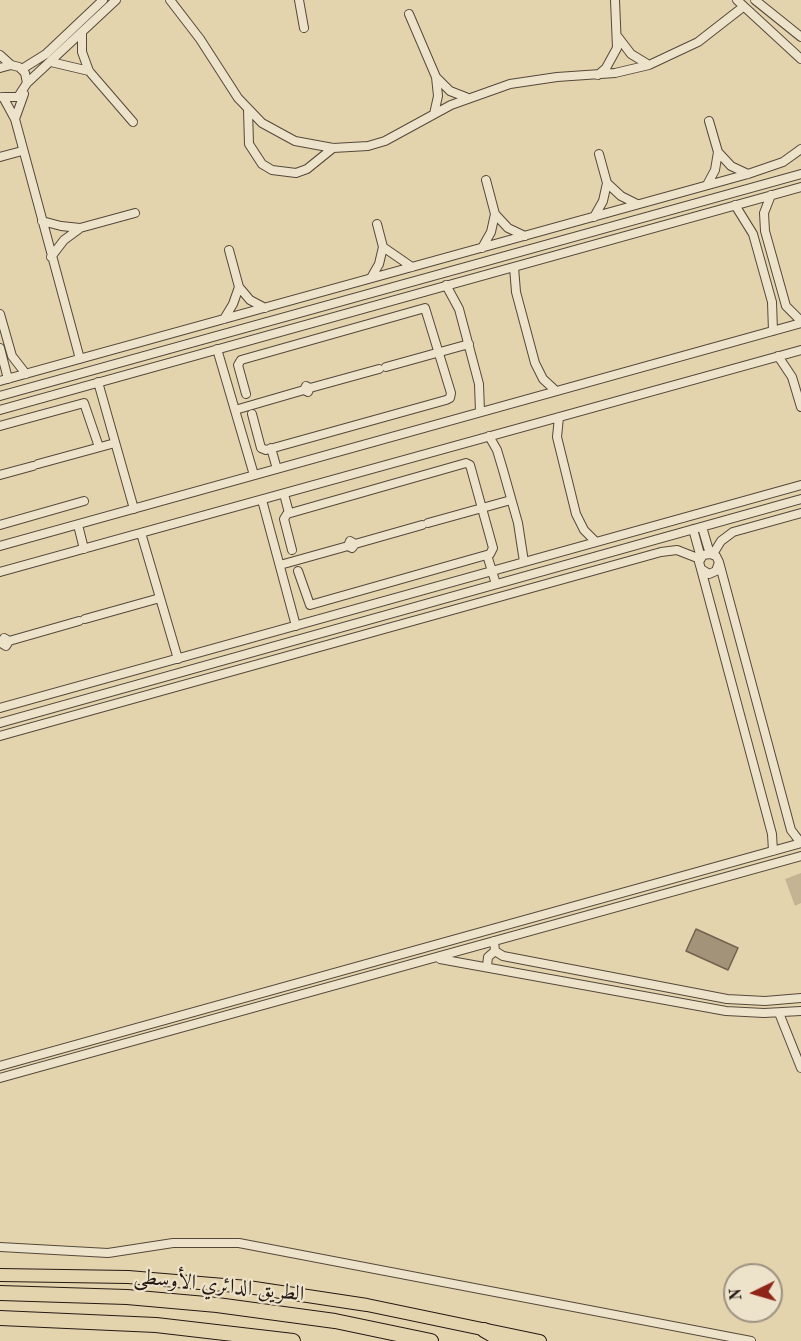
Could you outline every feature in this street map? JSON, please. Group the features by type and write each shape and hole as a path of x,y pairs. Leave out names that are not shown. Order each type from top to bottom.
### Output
{"highway":[{"path":"0,1266 38,1275"},
{"path":"0,1275 158,1279 248,1287 347,1301 540,1341"},
{"name":"الطريق الدائري الأوسطى","path":"0,1293 127,1297 217,1305 334,1322 431,1341"},
{"path":"0,1318 166,1326 293,1341"},
{"path":"484,1330 503,1341"}],"street":[{"path":"22,69 46,54 103,0"},
{"path":"1,97 18,97 26,86 116,0"},
{"path":"170,0 200,39 248,110 278,133 304,144 333,148 368,146 385,141 468,98 531,80 598,75 649,65 699,42 740,2 801,58"},
{"path":"299,0 304,28"},
{"path":"598,75 613,59 618,38 615,0"},
{"path":"755,0 801,37"},
{"path":"409,14 436,77 438,96 434,114"},
{"path":"82,32 82,52 89,71 133,122"},
{"path":"618,38 631,54 649,65"},
{"path":"0,56 11,65 22,69"},
{"path":"51,62 89,71"},
{"path":"0,68 11,65"},
{"path":"15,118 26,86 22,69"},
{"path":"436,77 450,91 468,98"},
{"path":"1,97 15,118 22,151 80,359"},
{"path":"248,110 249,144 262,164 272,170 296,173 307,169 333,148"},
{"path":"706,185 715,170 718,152 709,122"},
{"path":"0,348 4,380 748,174 783,162 801,149"},
{"path":"0,157 22,151"},
{"path":"718,152 731,165 748,174"},
{"path":"594,217 603,201 607,183 599,154"},
{"path":"0,396 801,174"},
{"path":"482,248 491,232 495,214 486,180"},
{"path":"607,183 621,196 638,204"},
{"path":"0,410 801,187"},
{"path":"0,546 801,322 786,306 765,231 764,213 771,195"},
{"path":"707,200 704,206 711,212"},
{"path":"735,205 753,234 772,302 773,331"},
{"path":"679,207 685,214 683,220"},
{"path":"51,257 64,240 80,228 135,213"},
{"path":"495,214 508,228 525,236"},
{"path":"42,221 80,228"},
{"path":"371,279 380,264 383,247 377,224"},
{"path":"383,247 412,267"},
{"path":"229,250 239,287 250,300 265,308"},
{"path":"514,267 516,292 535,363 543,379 556,391"},
{"path":"447,285 456,300 469,344 479,384 480,412"},
{"path":"224,319 239,287"},
{"path":"415,294 419,310"},
{"path":"246,394 238,365 241,360 419,310 427,310 451,393 448,399 271,448 261,448 252,414"},
{"path":"0,314 12,356 26,374"},
{"path":"235,410 469,344"},
{"path":"217,349 254,475"},
{"path":"0,572 801,350"},
{"path":"778,356 792,377 801,407"},
{"path":"98,382 134,509"},
{"path":"0,426 84,403 99,447"},
{"path":"559,417 557,438 576,514 584,530 596,543"},
{"path":"489,436 497,450 511,500 524,562"},
{"path":"0,475 115,442"},
{"path":"271,448 277,469"},
{"path":"292,550 284,517 289,513 468,463 493,548 492,552 487,555 310,605 298,571"},
{"path":"0,708 801,485"},
{"path":"284,494 289,513"},
{"path":"0,723 801,499"},
{"path":"262,500 296,626"},
{"path":"280,565 511,500"},
{"path":"0,525 84,501"},
{"path":"0,736 661,552 677,550 701,558 712,554 721,541 733,532 801,513"},
{"path":"78,525 84,549"},
{"path":"0,1066 801,843 791,830 719,562 712,554 702,527"},
{"path":"693,529 701,558 701,569 772,834 772,851"},
{"path":"141,533 178,659"},
{"path":"487,555 496,584"},
{"path":"701,569 706,573 713,573 718,569 719,562"},
{"path":"3,643 160,598"},
{"path":"232,644 236,657"},
{"path":"0,1078 801,856"},
{"path":"665,881 669,893"},
{"path":"494,941 495,951 503,957 728,999 765,1001 801,998"},
{"path":"487,966 488,957 495,951"},
{"path":"429,959 487,966 726,1011 779,1013 801,1011"},
{"path":"309,980 312,992"},
{"path":"779,1013 801,1068"},
{"path":"0,1247 108,1253 173,1243 239,1243 751,1341"}],"shaded area":[{"path":"801,873 801,903 795,906 785,879"},
{"path":"696,929 738,948 728,970 686,951"}]}
